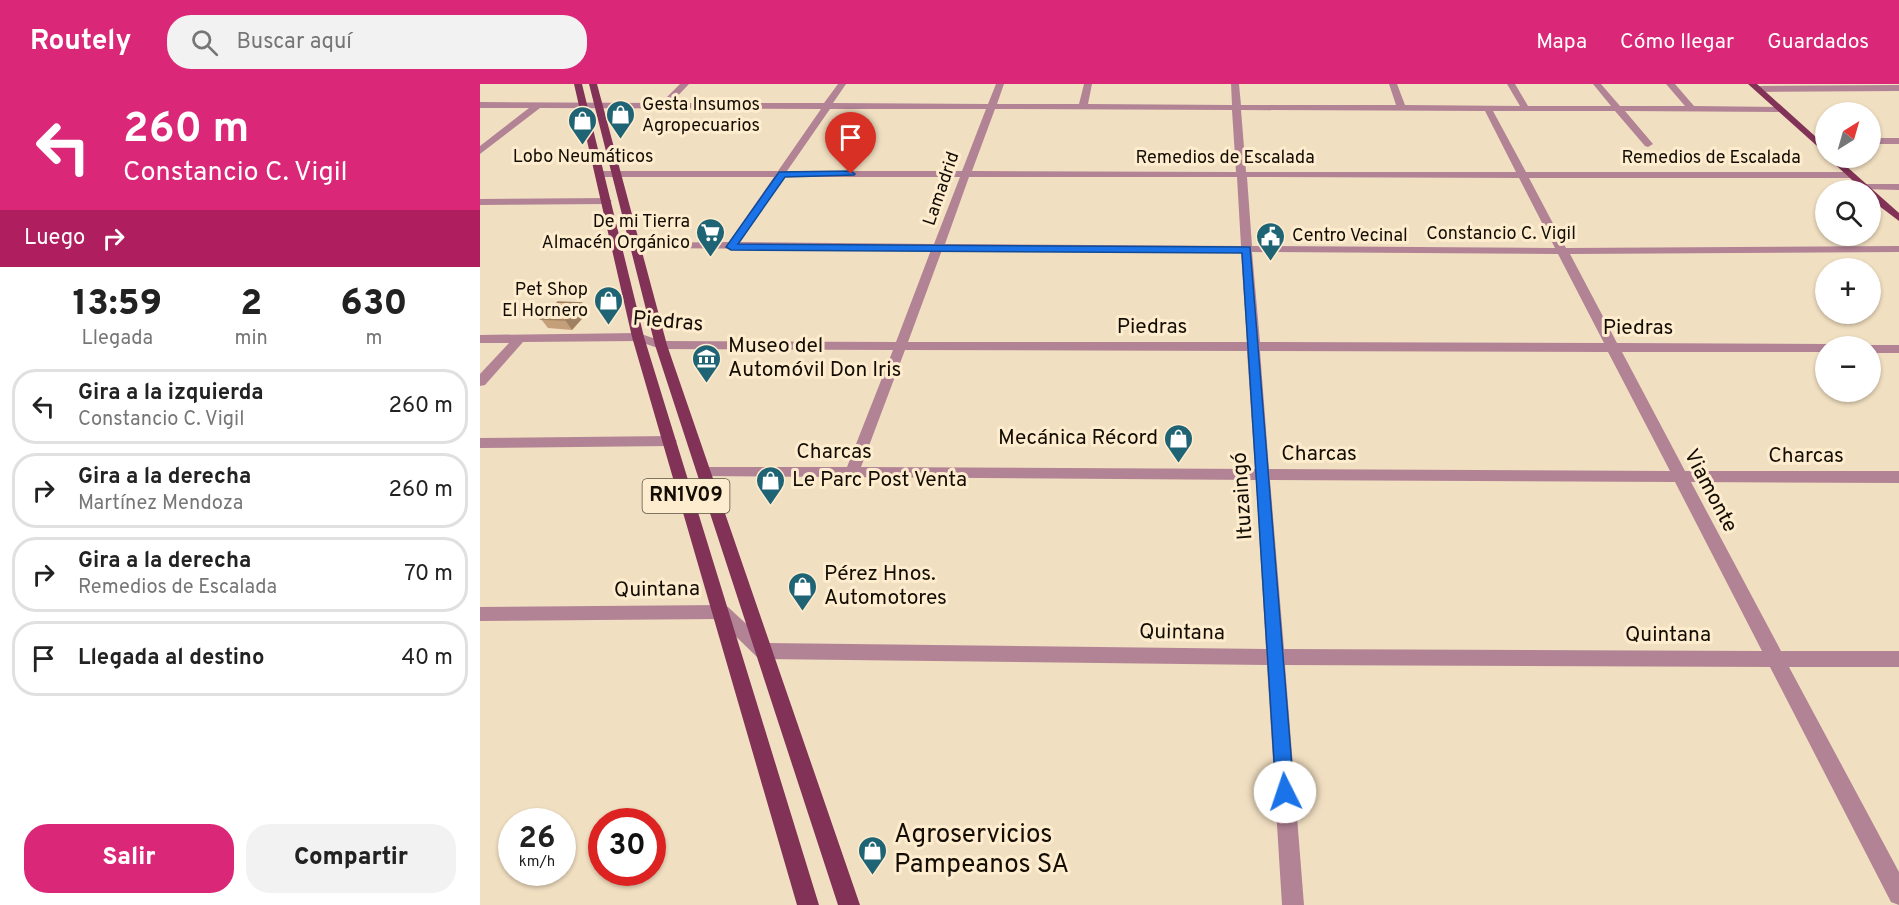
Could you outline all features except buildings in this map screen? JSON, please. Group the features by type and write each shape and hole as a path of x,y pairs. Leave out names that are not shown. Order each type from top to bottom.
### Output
{"main road":[{"name":"RN1V09","path":"578,84 591,105 608,174 634,245 661,345 849,905"},
{"name":"RN1V09","path":"591,105 593,84"},
{"path":"1755,86 1814,141"},
{"path":"1844,168 1857,180"},
{"name":"RN1V09","path":"608,174 607,201 638,337 808,905"},
{"path":"1881,202 1899,218"}],"street":[{"path":"664,105 685,84"},
{"path":"731,247 842,84"},
{"name":"Lamadrid","path":"852,473 940,248 1000,84"},
{"path":"1083,107 1088,84"},
{"name":"Ituzaingó","path":"1234,84 1293,905"},
{"path":"1393,84 1401,107"},
{"path":"1511,84 1525,107"},
{"path":"1597,84 1648,144"},
{"path":"1670,84 1692,108"},
{"path":"1755,86 1899,88"},
{"path":"480,105 1779,109"},
{"path":"480,151 538,105"},
{"name":"Viamonte","path":"1487,107 1610,347 1899,894"},
{"path":"480,136 499,136"},
{"path":"1881,141 1899,141"},
{"name":"Remedios de Escalada","path":"608,174 1522,176 1851,174"},
{"path":"1881,189 1899,187"},
{"path":"480,202 607,201"},
{"name":"Constancio C. Vigil","path":"634,245 1561,251 1899,249"},
{"name":"Piedras","path":"480,339 638,337 661,345 1815,348"},
{"path":"480,382 519,339"},
{"path":"1881,349 1899,349"},
{"path":"480,443 670,441"},
{"name":"Charcas","path":"704,472 1899,477"},
{"name":"Quintana","path":"480,614 722,612 763,651 1276,657 1899,658"}],"place":[{"name":"Gesta Insumos Agropecuarios","path":"621,140"},
{"name":"Lobo Neumáticos","path":"583,146"},
{"name":"De mi Tierra Almacén Orgánico","path":"711,258"},
{"name":"Centro Vecinal","path":"1271,262"},
{"name":"Pet Shop El Hornero","path":"609,326"},
{"name":"Museo del Automóvil Don Iris","path":"707,384"},
{"name":"Mecánica Récord","path":"1179,464"},
{"name":"Le Parc Post Venta","path":"771,506"},
{"name":"Pérez Hnos. Automotores","path":"803,612"},
{"name":"Agroservicios Pampeanos SA","path":"873,876"}],"route":[{"path":"851,174 782,174 731,247 1246,250 1285,792"}]}
